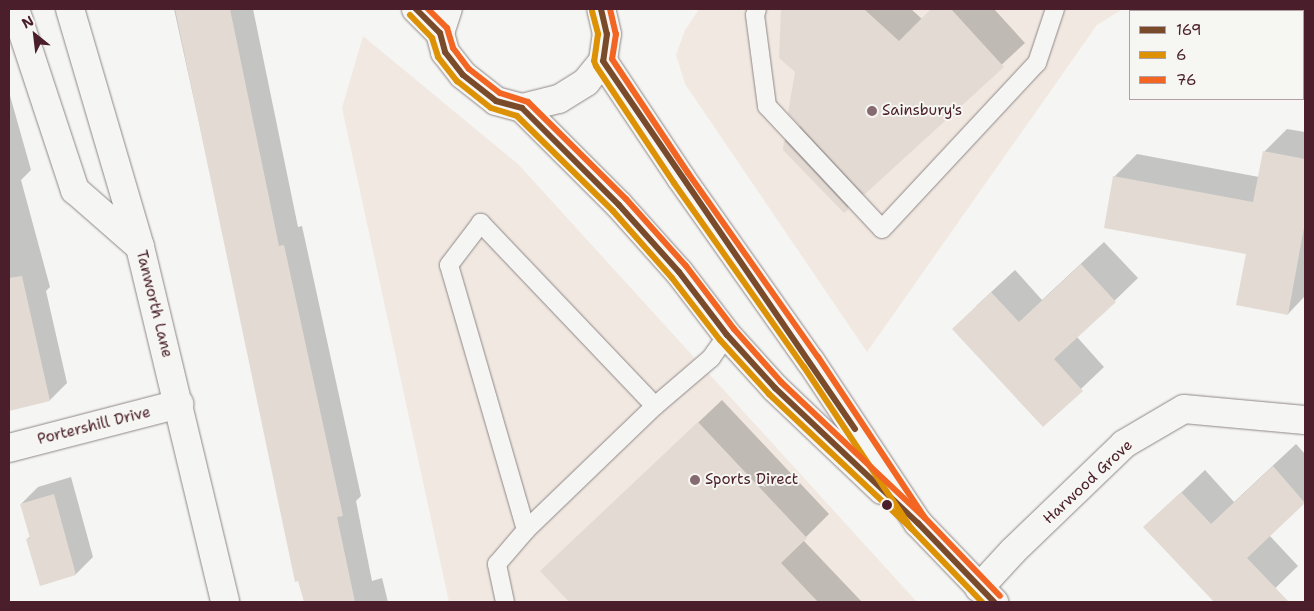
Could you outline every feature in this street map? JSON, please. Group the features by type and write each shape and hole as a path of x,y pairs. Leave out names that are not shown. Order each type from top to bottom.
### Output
{"main road":[{"path":"15,9 75,190 140,247"},
{"name":"Tanworth Lane","path":"70,9 140,247 225,602"},
{"path":"416,9 444,21 445,52 463,74 496,102 522,108 559,99 586,82 606,28"},
{"path":"606,28 681,178 811,362 918,523"},
{"path":"522,108 619,204 679,272 727,335 775,388 918,523 986,595"},
{"name":"Portershill Drive","path":"9,448 178,404"},
{"name":"Harwood Grove","path":"986,595 1013,551 1124,444 1184,409 1305,420"}],"lane":[{"path":"757,9 755,16 767,106 882,229 1037,63 1055,9"},
{"path":"526,530 449,265 481,223 655,406"},
{"path":"505,602 497,564 526,530 655,406 711,358 727,335"}],"shaded area":[{"path":"699,9 1123,9 1097,25 867,352 685,84 676,55 685,30"},
{"path":"363,36 518,164 917,602 449,602 342,108"}],"building":[{"path":"175,9 230,9 279,246 284,245 343,516 337,517 355,602 304,602 298,581 295,582"},
{"name":"Sainsbury's","path":"781,9 864,9 899,41 931,9 951,9 1004,67 864,195 788,113 795,72 779,58"},
{"path":"784,140 849,209 844,213 783,150"},
{"path":"1263,151 1305,159 1305,222 1288,315 1236,305 1246,254 1104,228 1113,176 1253,202"},
{"path":"1081,264 1116,302 1054,359 1083,391 1043,427 952,329 991,292 1019,322"},
{"path":"22,276 50,401 9,411 9,278"},
{"name":"Sports Direct","path":"698,422 807,538 781,563 818,602 569,602 540,571"},
{"path":"1273,466 1305,503 1247,558 1289,602 1214,602 1143,527 1181,492 1211,524"},
{"path":"54,494 76,575 40,586 26,539 30,538 20,504"}],"transit line":[{"name":"169","path":"416,9 440,33 445,52 463,75 496,101 522,108 619,205 679,272 727,335 775,388 918,523 994,602"},
{"name":"76","path":"428,9 447,28 453,48 469,69 500,93 528,102 626,199 686,266 734,329 781,382 924,517"},
{"name":"169","path":"601,9 607,34 603,61 855,429"},
{"name":"76","path":"610,9 616,34 612,59 688,173 818,357 925,518 1000,596"},
{"name":"6","path":"592,11 598,34 594,61 596,66 674,183 804,367 911,528 982,602"},
{"name":"6","path":"410,15 432,38 438,57 457,81 491,108 517,116 613,211 672,278 720,340 769,394 912,529"}],"place":[{"name":"Sainsbury's","path":"872,111"},
{"name":"Sports Direct","path":"695,480"}]}
